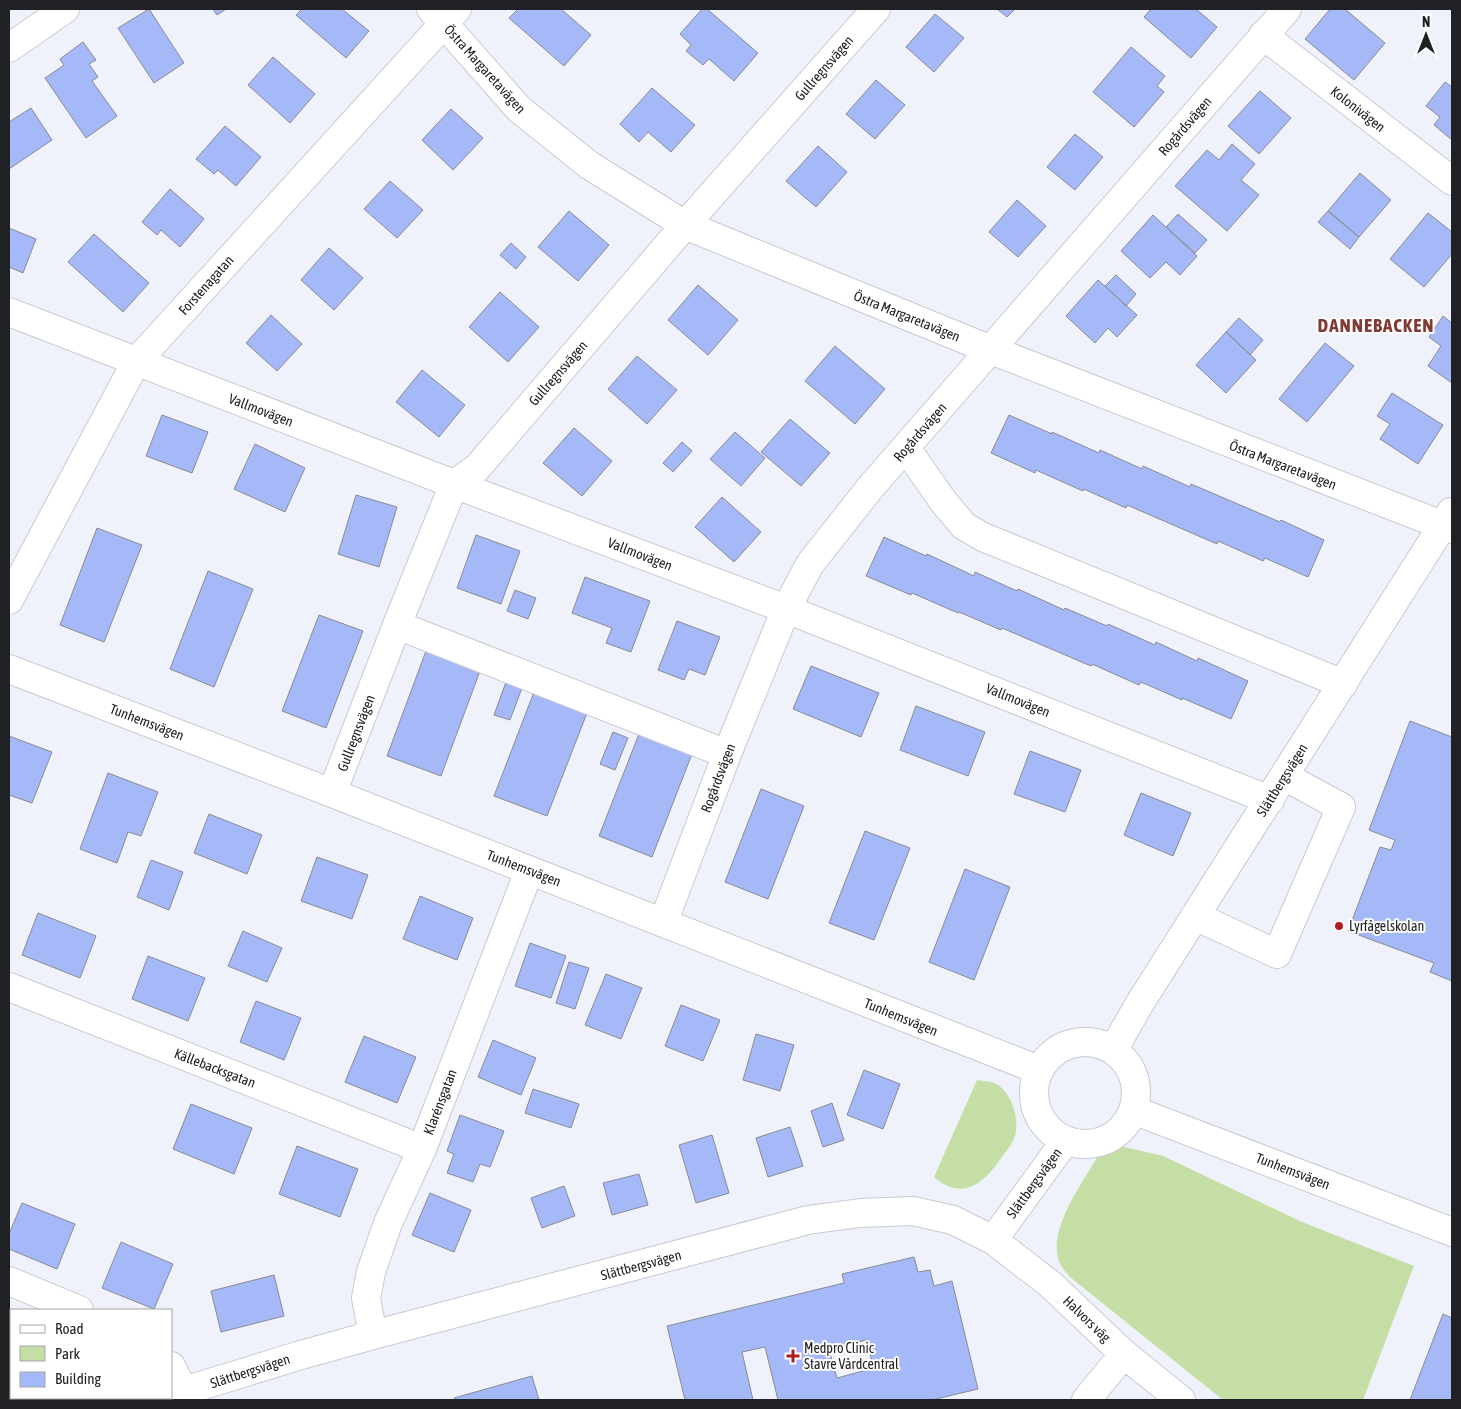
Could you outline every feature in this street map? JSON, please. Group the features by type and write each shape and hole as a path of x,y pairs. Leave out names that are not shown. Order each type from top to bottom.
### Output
{"street":[{"name":"Gullregnsvägen","path":"332,792 454,484 477,468 685,225 876,9"},
{"name":"Rogårdsvägen","path":"663,923 727,754 786,609 810,564 870,488 1287,9"},
{"path":"9,48 57,11"},
{"name":"Östra Margaretavägen","path":"444,14 519,109 589,165 685,225 991,350 1449,522"},
{"name":"Forstenagatan","path":"9,600 136,362 444,14"},
{"name":"Kolonivägen","path":"1264,36 1452,181"},
{"name":"Vallmovägen","path":"9,312 454,484 786,609 1270,800"},
{"path":"906,448 943,501 964,526 983,538 1343,684"},
{"name":"Slättbergsvägen","path":"1112,1050 1284,776 1449,522"},
{"path":"397,625 727,754"},
{"name":"Tunhemsvägen","path":"9,669 332,792 1039,1070"},
{"path":"1195,916 1276,954 1341,807 1284,776"},
{"name":"Klarénsgatan","path":"373,1335 366,1298 371,1272 388,1223 422,1149 530,870"},
{"name":"Källebacksgatan","path":"9,987 422,1149"},
{"path":"1080,1042 1097,1043 1112,1050 1125,1061 1134,1076 1136,1093 1134,1110 1126,1124 1113,1136 1098,1142 1082,1144 1066,1140 1052,1131 1041,1118 1035,1103 1035,1086 1039,1070 1050,1056 1063,1047 1080,1042"},
{"name":"Tunhemsvägen","path":"1134,1110 1452,1232"},
{"name":"Slättbergsvägen","path":"177,1396 300,1355 808,1220 860,1213 914,1211 953,1220 993,1240 1066,1140"},
{"name":"Halvors väg","path":"993,1240 1050,1284 1124,1354 1181,1400"},
{"path":"9,1281 77,1309"},
{"path":"1086,1400 1124,1354"},
{"path":"172,1371 177,1396"}],"green space":[{"path":"977,1080 994,1083 1007,1094 1016,1116 1016,1131 1010,1146 988,1175 972,1186 964,1189 954,1188 934,1177"},
{"path":"1125,1147 1163,1156 1302,1222 1414,1266 1363,1400 1223,1400 1070,1277 1059,1261 1057,1248 1058,1234 1063,1220 1101,1151"}],"building":[{"path":"149,9 184,63 154,83 118,28"},
{"path":"213,9 226,9 217,15"},
{"path":"302,9 342,9 369,31 346,58 296,15"},
{"path":"518,9 561,9 591,35 564,66 509,18"},
{"path":"702,9 707,9 758,53 734,81 709,59 703,65 686,51 691,45 680,34"},
{"path":"997,9 1015,9 1007,17"},
{"path":"1151,9 1196,9 1217,27 1191,58 1144,17"},
{"path":"1330,9 1345,9 1385,43 1354,80 1305,39"},
{"path":"935,14 964,38 934,72 906,47"},
{"path":"83,42 96,60 89,64 98,77 92,81 117,116 86,138 45,78 64,65 60,59"},
{"path":"1131,47 1165,76 1157,86 1164,92 1134,127 1093,92"},
{"path":"273,57 315,94 290,123 248,85"},
{"path":"876,80 905,105 875,139 846,114"},
{"path":"1445,82 1452,87 1452,140 1434,125 1440,117 1426,106"},
{"path":"652,88 695,125 671,152 648,132 639,142 620,124"},
{"path":"1260,91 1291,118 1259,154 1228,126"},
{"path":"31,108 52,140 9,169 9,122"},
{"path":"451,109 483,138 453,170 422,140"},
{"path":"225,126 261,157 236,186 218,170 214,174 196,159"},
{"path":"1075,134 1103,157 1075,190 1047,167"},
{"path":"1232,144 1255,164 1241,180 1259,195 1227,231 1175,186 1207,150 1219,160"},
{"path":"818,146 847,172 816,207 786,181"},
{"path":"1360,173 1391,200 1359,237 1328,211"},
{"path":"390,181 423,210 397,238 364,209"},
{"path":"170,189 204,219 180,247 161,230 157,235 142,222"},
{"path":"1017,200 1046,226 1018,257 989,232"},
{"path":"569,211 609,245 578,281 538,247"},
{"path":"1328,211 1359,237 1350,249 1318,222"},
{"path":"1428,213 1452,232 1452,254 1424,287 1390,259"},
{"path":"1178,214 1207,240 1195,253 1166,227"},
{"path":"1153,215 1197,256 1180,275 1166,262 1150,278 1121,251"},
{"path":"9,228 36,239 23,273 9,267"},
{"path":"94,234 149,283 123,312 68,262"},
{"path":"511,243 526,257 516,269 500,255"},
{"path":"329,248 363,278 334,310 301,280"},
{"path":"1116,275 1136,294 1126,306 1105,286"},
{"path":"1098,280 1137,315 1117,337 1108,328 1095,343 1066,316"},
{"path":"698,285 738,320 708,355 668,320"},
{"path":"500,292 539,327 508,362 469,327"},
{"path":"271,315 302,344 277,371 246,343"},
{"path":"1443,316 1452,323 1452,383 1428,366 1441,346 1429,337"},
{"path":"1239,318 1263,340 1250,355 1226,332"},
{"path":"1226,332 1256,360 1226,393 1196,365"},
{"path":"1325,343 1354,366 1307,422 1279,399"},
{"path":"835,346 885,389 855,424 805,381"},
{"path":"637,356 677,390 647,424 608,389"},
{"path":"422,370 465,405 439,437 396,402"},
{"path":"1392,393 1443,425 1418,464 1380,439 1390,424 1377,416"},
{"path":"162,415 208,432 192,473 146,456"},
{"path":"1009,415 1099,453 1100,450 1142,469 1143,466 1190,487 1191,484 1280,522 1281,520 1324,540 1308,577 1265,558 1263,561 1218,541 1217,544 1127,505 1126,508 1036,470 1035,473 991,453"},
{"path":"790,419 830,453 801,486 761,452"},
{"path":"574,428 612,461 582,496 543,463"},
{"path":"735,432 765,458 741,486 710,459"},
{"path":"682,442 692,451 673,472 663,463"},
{"path":"255,444 305,468 285,512 234,489"},
{"path":"356,495 397,507 379,567 338,554"},
{"path":"722,497 761,532 734,562 695,527"},
{"path":"97,528 142,545 104,642 60,625"},
{"path":"476,535 520,551 501,604 457,588"},
{"path":"884,537 974,576 975,572 1064,610 1065,608 1107,626 1108,624 1155,645 1156,642 1197,661 1198,658 1248,681 1231,719 1141,682 1139,685 1002,628 1001,630 866,576"},
{"path":"208,571 253,589 214,687 170,669"},
{"path":"585,577 650,601 631,652 606,643 612,628 572,613"},
{"path":"515,590 536,598 528,619 507,611"},
{"path":"319,615 363,631 326,728 282,711"},
{"path":"677,621 720,637 705,675 689,669 684,680 658,670"},
{"path":"426,651 480,671 441,776 387,756"},
{"path":"811,666 879,693 861,737 793,709"},
{"path":"506,682 522,688 510,720 494,715"},
{"path":"534,692 587,713 547,816 494,796"},
{"path":"916,706 985,732 968,776 900,750"},
{"path":"1410,721 1452,737 1452,981 1430,972 1434,963 1348,931 1380,847 1391,850 1395,840 1369,830"},
{"path":"613,732 628,738 615,770 600,764"},
{"path":"639,734 692,754 652,857 599,836"},
{"path":"9,736 52,752 32,803 9,795"},
{"path":"1030,751 1081,770 1065,812 1014,794"},
{"path":"108,773 158,792 141,836 128,832 117,863 80,849"},
{"path":"761,789 804,806 768,899 725,882"},
{"path":"1141,793 1191,813 1173,856 1124,835"},
{"path":"209,814 262,835 247,874 194,853"},
{"path":"865,831 910,848 874,940 829,923"},
{"path":"317,857 368,875 352,919 301,901"},
{"path":"151,860 183,872 169,910 137,897"},
{"path":"965,869 1010,887 974,980 929,962"},
{"path":"420,896 473,918 457,960 403,939"},
{"path":"38,913 96,936 80,978 22,955"},
{"path":"243,931 282,948 267,982 228,966"},
{"path":"530,943 566,956 551,998 515,986"},
{"path":"148,956 205,978 188,1021 132,999"},
{"path":"569,962 589,968 575,1009 556,1003"},
{"path":"606,974 642,988 621,1039 585,1025"},
{"path":"256,1001 301,1018 284,1060 240,1042"},
{"path":"681,1005 720,1020 703,1061 665,1046"},
{"path":"756,1034 794,1045 780,1091 743,1080"},
{"path":"364,1036 416,1057 397,1103 345,1082"},
{"path":"493,1040 536,1058 521,1095 478,1077"},
{"path":"864,1070 900,1084 883,1129 847,1115"},
{"path":"533,1089 579,1104 571,1128 525,1113"},
{"path":"832,1103 844,1140 823,1147 811,1111"},
{"path":"191,1104 252,1128 234,1174 173,1149"},
{"path":"460,1115 504,1131 490,1167 480,1164 473,1182 447,1173 454,1154 447,1151"},
{"path":"790,1127 803,1166 768,1177 756,1138"},
{"path":"712,1135 729,1193 696,1203 679,1145"},
{"path":"297,1146 358,1169 340,1217 279,1194"},
{"path":"639,1174 648,1205 612,1215 603,1183"},
{"path":"564,1186 575,1216 542,1228 531,1198"},
{"path":"430,1193 471,1210 454,1252 412,1235"},
{"path":"22,1203 75,1224 57,1269 9,1249 9,1234"},
{"path":"121,1242 173,1264 154,1309 102,1288"},
{"path":"914,1257 918,1272 930,1270 934,1286 952,1281 978,1389 932,1400 778,1400 765,1347 742,1352 753,1400 685,1400 667,1326 844,1283 842,1274","holes":["866,1340 874,1368 837,1378 829,1350"]},
{"path":"274,1275 284,1316 221,1332 211,1291"},
{"path":"1443,1314 1452,1318 1452,1400 1410,1400"},
{"path":"9,1336 10,1368 9,1367"},
{"path":"532,1376 539,1400 455,1400 454,1398"}],"place":[{"name":"Lyrfågelskolan","path":"1339,926"},
{"name":"Medpro Clinic Stavre Vårdcentral","path":"793,1356"}],"district":[{"name":"DANNEBACKEN","path":"1376,325"}]}
